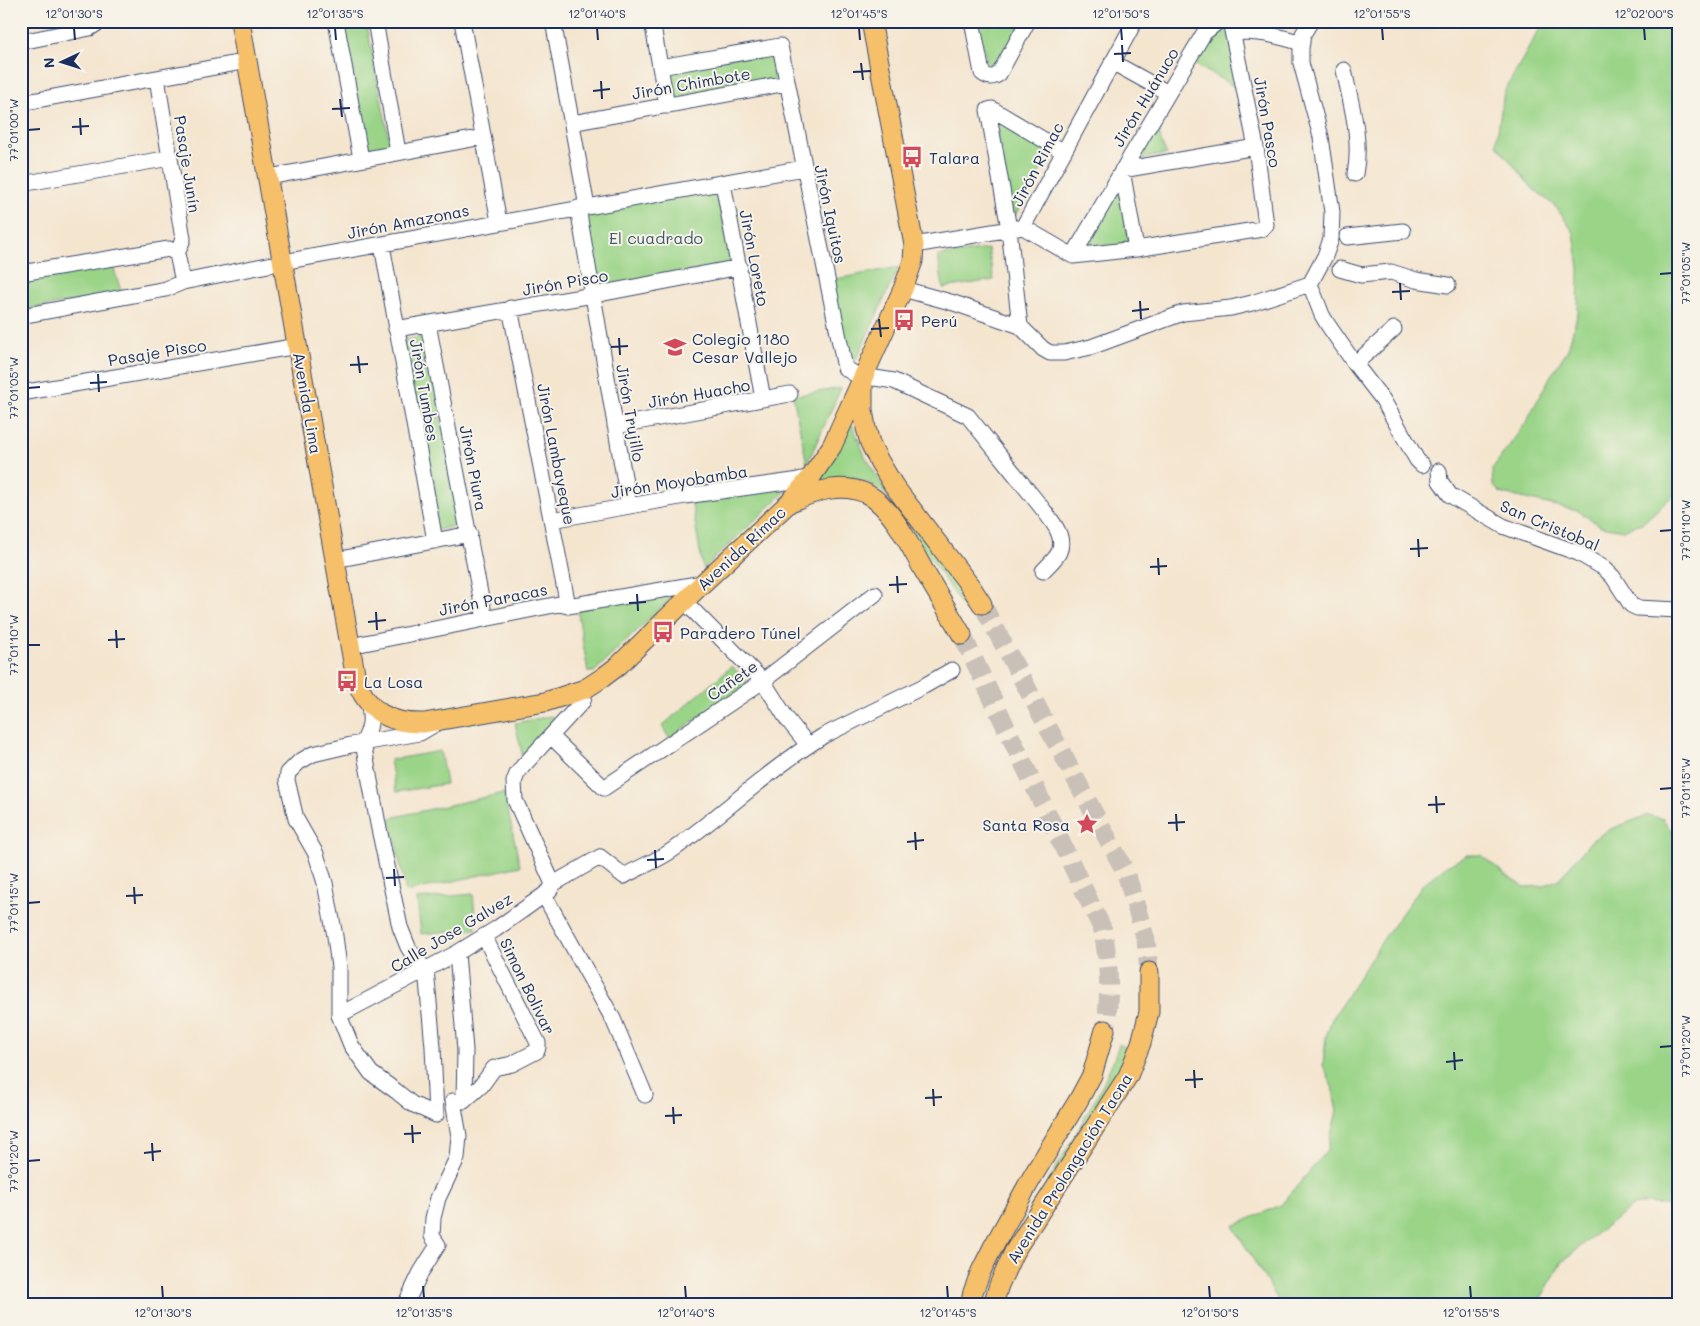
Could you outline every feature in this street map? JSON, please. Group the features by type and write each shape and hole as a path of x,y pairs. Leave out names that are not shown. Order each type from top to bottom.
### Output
{"main road":[{"name":"Avenida Lima","path":"240,21 356,679 361,693 368,702 388,718 408,724 443,720"},
{"name":"Avenida Rímac","path":"443,720 555,700 585,689 602,678 618,666 790,502 812,477 832,446 903,289 913,261 914,245 872,21"},
{"path":"863,379 863,410 866,428 878,461 894,486 982,604"},
{"path":"790,502 824,490 851,489 868,494 897,524 962,635"},
{"name":"Avenida Prolongación Tacna","path":"993,1305 1014,1252 1128,1076 1141,1043 1149,1012 1149,972"},
{"name":"Avenida Prolongación Tacna","path":"970,1305 981,1271 993,1247 1092,1075 1106,1030"}],"street":[{"path":"21,42 90,28 101,21"},
{"path":"336,21 361,159"},
{"path":"375,21 398,152"},
{"path":"462,21 499,222"},
{"name":"Jirón Trujillo","path":"554,21 572,122 593,295 629,506"},
{"path":"652,21 667,106"},
{"path":"972,21 982,74 991,78 999,74 1028,21"},
{"name":"Jirón Rimac","path":"914,245 1016,228 1064,152 1135,21"},
{"name":"Jirón Huánuco","path":"1073,256 1204,32 1219,21"},
{"path":"903,289 954,303 1020,326 1050,354 1064,353 1099,344 1183,313 1231,308 1310,284 1325,256 1331,239 1332,212 1321,137 1301,63 1304,34 1311,21"},
{"path":"1232,27 1302,43"},
{"name":"Jirón Pasco","path":"1136,249 1262,229 1266,225 1256,147 1232,27"},
{"name":"Jirón Iquitos","path":"660,67 780,46 845,368 863,379"},
{"path":"21,103 248,61"},
{"path":"1112,62 1168,93"},
{"path":"1344,70 1357,133 1358,159 1355,174"},
{"name":"Pasaje Junín","path":"156,78 183,239 177,254"},
{"name":"Jirón Chimbote","path":"572,122 787,83"},
{"path":"1020,326 1016,228 988,110 992,108 1064,152"},
{"path":"269,177 483,137"},
{"path":"1122,170 1256,147"},
{"path":"21,184 170,158"},
{"name":"Jirón Amazonas","path":"21,316 166,289 183,282 283,262 804,168"},
{"name":"Jirón Huánuco","path":"1122,170 1136,249"},
{"name":"Jirón Loreto","path":"723,183 763,399"},
{"path":"1016,228 1073,256 1136,249"},
{"path":"1347,237 1403,231"},
{"name":"Jirón Tumbes","path":"382,245 435,541"},
{"path":"21,272 165,249 173,250 177,254 183,282"},
{"name":"Jirón Pisco","path":"396,330 740,267"},
{"path":"1340,269 1361,275 1391,272 1416,280 1448,285"},
{"path":"1310,284 1322,315 1355,364 1383,400 1417,460 1422,465"},
{"name":"Jirón Lambayeque","path":"510,308 568,606"},
{"name":"Jirón Piura","path":"428,324 485,619"},
{"path":"1355,364 1394,329"},
{"name":"Pasaje Pisco","path":"21,393 298,346"},
{"path":"863,379 875,378 894,382 968,416 1042,508 1060,537 1061,543 1058,553 1043,571"},
{"name":"Jirón Huacho","path":"615,426 790,394"},
{"name":"San Cristobal","path":"1439,471 1440,481 1450,495 1503,526 1578,553 1604,568 1613,577 1631,605 1637,608 1679,610"},
{"name":"Jirón Moyobamba","path":"552,520 812,477"},
{"path":"335,560 470,534"},
{"name":"Jirón Paracas","path":"350,646 559,604 568,606 703,583"},
{"name":"Cañete","path":"551,736 604,788 762,681 875,594"},
{"path":"684,601 762,681 787,720 808,746 823,736 952,670"},
{"path":"585,689 583,701 516,774 513,791 549,890 613,1019 645,1094"},
{"path":"555,700 564,708 566,720"},
{"path":"368,702 371,717 370,729 363,743 400,927 417,961 426,969 433,1047 436,1115"},
{"path":"436,1115 412,1104 371,1073 351,1046 339,1015 339,967 325,883 316,854 305,838 296,819 287,780 288,773 299,762 313,754 420,733 443,720"},
{"name":"Calle Jose Galvez","path":"339,1015 457,953 600,857 624,876 664,855 808,746"},
{"name":"Simon Bolivar","path":"458,1101 481,1086 494,1068 512,1064 537,1051 538,1047 538,1043 484,936"},
{"path":"405,1305 421,1272 438,1245 432,1236 433,1218 438,1198 457,1158 459,1136 458,1101 465,1050 457,953"},
{"path":"436,1115 458,1101"}],"green space":[{"path":"341,21 366,21 390,144 364,149"},
{"path":"975,21 1023,21 991,75"},
{"path":"1544,21 1679,21 1679,490 1644,522 1623,530 1601,526 1578,511 1500,493 1493,485 1492,469 1525,424 1550,377 1568,349 1578,312 1579,269 1574,233 1556,207 1533,189 1496,144 1504,92"},
{"path":"1228,26 1242,91 1194,64 1206,40 1214,32"},
{"path":"775,50 780,82 670,100 664,69"},
{"path":"1162,115 1160,135 1162,145 1167,154 1134,160"},
{"path":"994,118 1052,150 1012,221"},
{"path":"1119,181 1130,244 1078,253"},
{"name":"El cuadrado","path":"716,185 731,264 594,288 581,210"},
{"path":"988,249 994,280 943,288 938,256"},
{"path":"112,263 122,294 21,310 21,278"},
{"path":"899,267 853,366 846,359 831,280"},
{"path":"427,336 460,525 433,531 400,341"},
{"path":"841,388 807,464 793,396"},
{"path":"852,424 865,456 884,488 975,601 966,612 899,510 884,493 871,484 856,479 840,478 816,483"},
{"path":"783,485 785,492 703,569 691,498"},
{"path":"665,592 669,600 594,672 588,672 577,608"},
{"path":"732,666 748,684 669,738 662,726"},
{"path":"551,716 555,722 523,758 515,723"},
{"path":"440,751 446,784 396,792 390,760"},
{"path":"504,793 520,866 406,892 390,818"},
{"path":"1648,815 1663,819 1679,842 1679,1207 1647,1203 1634,1206 1598,1232 1562,1262 1537,1305 1281,1305 1233,1226 1281,1205 1327,1151 1337,1111 1332,1086 1323,1065 1326,1036 1332,1019 1386,935 1423,884 1445,867 1467,855 1481,855 1507,876 1525,887 1543,886 1559,879 1592,840 1611,829"},
{"path":"473,894 476,929 421,934 417,899"},
{"path":"1119,1044 1130,1050 1117,1078 1029,1216 1099,1092"}],"tunnel":[{"path":"982,604 1126,873 1146,940 1149,972"},
{"path":"962,635 1103,930 1108,980 1105,1030"}],"place":[{"name":"Talara","path":"912,157"},
{"name":"Perú","path":"904,320"},
{"name":"Colegio 1180 Cesar Vallejo","path":"675,347"},
{"name":"Paradero Túnel","path":"663,632"},
{"name":"La Losa","path":"347,681"},
{"name":"Santa Rosa","path":"1087,824"}]}
